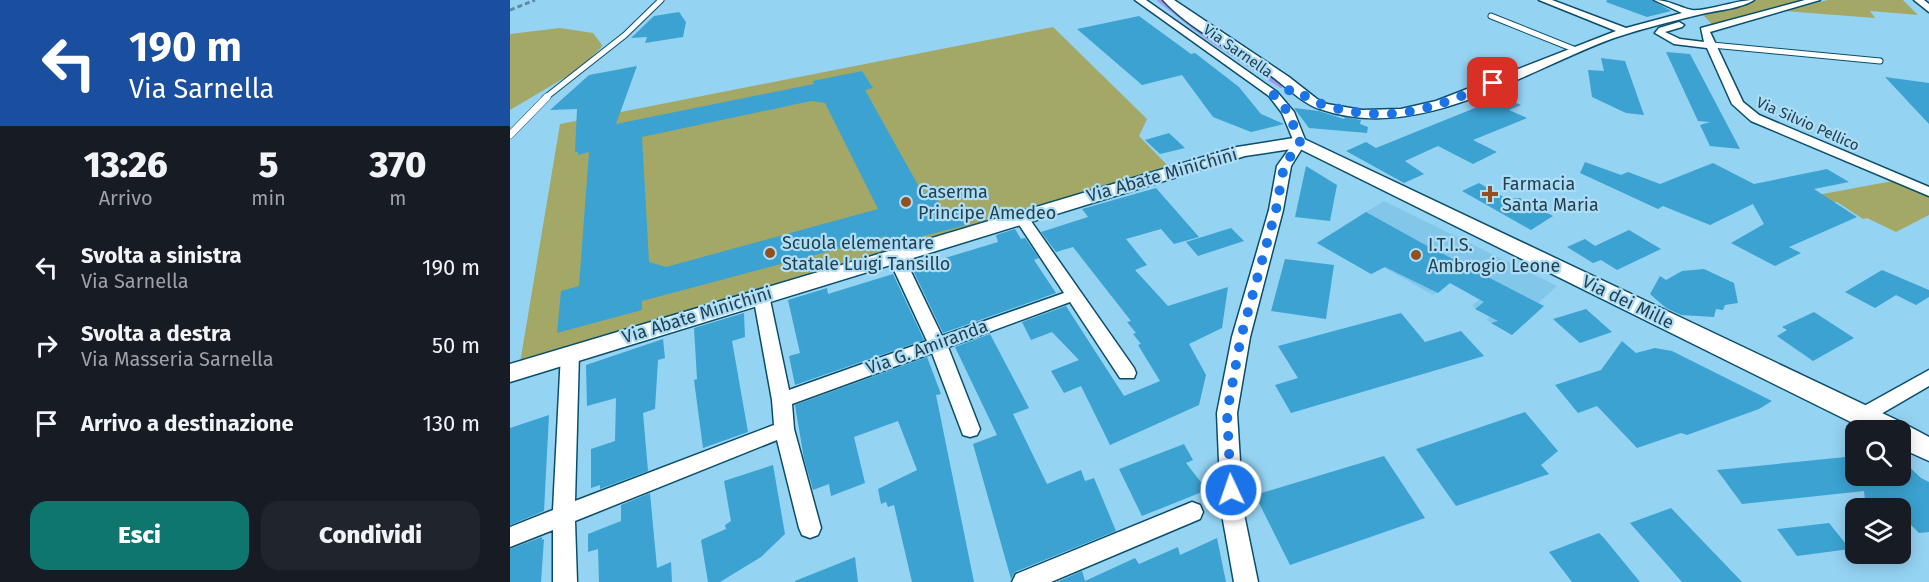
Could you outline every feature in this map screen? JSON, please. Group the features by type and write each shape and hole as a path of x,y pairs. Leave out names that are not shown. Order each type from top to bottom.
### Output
{"street":[{"name":"Via Sarnella","path":"1140,0 1273,94 1288,112 1300,142"},
{"path":"1168,0 1216,36 1324,107 1370,114 1412,113 1431,108 1625,31 1749,0"},
{"path":"1544,0 1625,31"},
{"path":"1659,0 1701,19 1662,30 1660,33 1665,38 1712,45"},
{"path":"1712,45 1704,30 1815,0"},
{"path":"1919,0 1929,9"},
{"name":"Via Silvio Pellico","path":"1712,45 1738,104 1744,112 1929,192"},
{"path":"1273,94 1295,89"},
{"path":"1246,582 1232,509 1227,413 1241,337 1276,210 1284,166 1300,142"},
{"name":"Via Abate Minichini","path":"510,372 570,352 1243,151 1300,142"},
{"name":"Via dei Mille","path":"1300,142 1870,420"},
{"path":"1021,217 1127,373"},
{"path":"895,255 937,343 970,429"},
{"name":"Via G. Amiranda","path":"782,400 1074,295"},
{"path":"761,296 782,400 784,429 810,528"},
{"path":"565,582 564,516 570,352"},
{"path":"1862,416 1929,377"},
{"path":"510,537 784,429"},
{"path":"1911,441 1929,450"},
{"path":"1024,582 1192,512"}],"lane":[{"path":"510,135 540,103 619,43 661,0"},
{"path":"1491,16 1576,50"},
{"path":"1712,45 1880,61"}],"shaded area":[{"name":"I.T.I.S. Ambrogio Leone","path":"1384,201 1557,286 1507,332 1486,320 1490,316 1472,306 1480,299 1450,283 1433,295 1383,267 1372,274 1316,243"}],"green space":[{"path":"1756,0 1804,0 1712,24 1702,14"},
{"path":"1828,0 1903,0 1918,15 1870,11 1875,18 1784,11"},
{"path":"1053,27 1147,119 1139,136 1170,168 520,363 560,124"},
{"path":"560,28 593,33 602,45 601,48 576,71 510,110 510,34"},
{"path":"1893,181 1929,196 1929,215 1896,232 1867,218 1863,219 1837,202 1813,204 1801,198"}],"building":[{"path":"1607,0 1652,0 1671,11 1647,17 1606,2"},
{"path":"679,12 686,22 683,37 645,43 647,37 631,38 654,16"},
{"path":"1139,16 1191,54 1195,53 1239,87 1261,114 1284,124 1251,132 1213,117 1182,75 1142,85 1077,29"},
{"path":"1666,52 1690,54 1740,149 1710,146 1700,125 1710,122 1698,121"},
{"path":"1601,58 1625,61 1644,115 1626,113 1592,97 1588,70 1604,71"},
{"name":"Caserma Principe Amedeo","path":"637,66 616,124 814,84 813,81 862,71 873,88 865,90 923,194 932,190 946,215 958,212 966,225 889,245 886,236 642,301 642,310 557,333 561,291 579,286 589,152 578,155 578,152 575,152 577,109 550,110 589,75","holes":["811,101 825,103 878,209 666,267 649,262 642,137"]},
{"path":"1885,77 1929,83 1929,124"},
{"path":"1502,97 1521,105 1509,110 1527,118 1473,140 1497,152 1473,164 1438,146 1405,161 1424,174 1404,183 1346,151 1366,142 1376,148"},
{"path":"1294,108 1319,111 1344,119 1345,117 1361,120 1360,124 1368,127 1367,133 1309,128"},
{"path":"1169,133 1185,148 1160,154 1145,140"},
{"path":"1585,162 1621,175 1628,172 1660,184 1713,163 1754,184 1827,169 1849,182 1814,189 1857,217 1789,247 1801,253 1775,266 1731,243 1764,224 1753,204 1710,225 1663,206 1658,209 1580,173"},
{"path":"1306,166 1337,185 1330,221 1295,217"},
{"path":"1479,183 1507,199 1520,198 1553,216 1531,230 1462,191"},
{"path":"1156,188 1199,237 1174,244 1161,229 1126,239 1147,265 1135,270 1168,306 1228,287 1222,328 1189,344 1206,375 1199,405 1110,445 1081,386 1064,393 1051,371 1079,360 1052,332 1031,340 1022,322 1066,306 1124,396 1160,381 1138,345 1141,344 1133,334 1136,333 1127,322 1131,321 1073,247 1056,252 1041,232 1088,217 1082,209"},
{"name":"I.T.I.S. Ambrogio Leone","path":"1366,212 1544,306 1512,335 1491,323 1498,321 1475,309 1484,302 1450,283 1438,293 1385,267 1371,274 1317,243"},
{"path":"1231,228 1244,241 1198,256 1186,242"},
{"path":"1015,229 1021,239 1025,238 1039,258 1034,260 1056,293 943,333 912,268 998,242 996,235"},
{"path":"1629,230 1661,249 1617,270 1601,260 1593,263 1567,247 1585,239 1595,246"},
{"path":"1285,259 1334,265 1326,319 1271,311"},
{"path":"1704,269 1734,283 1738,303 1725,305 1723,310 1716,309 1714,317 1681,315 1666,308 1650,294 1660,276 1666,280 1682,271"},
{"path":"1882,270 1929,290 1929,297 1916,305 1896,295 1875,308 1845,292"},
{"path":"893,274 924,340 795,385 789,356 800,353 788,300 827,288 828,294"},
{"path":"1586,309 1612,332 1580,343 1553,319"},
{"path":"1814,312 1854,338 1813,361 1777,336 1787,330 1782,327"},
{"path":"744,313 745,337 732,341 748,432 703,448 694,380 697,379 694,328"},
{"path":"1401,313 1425,342 1461,331 1484,356 1291,413 1275,385 1298,378 1278,346"},
{"path":"990,334 1029,408 1013,414 1047,484 1081,470 1085,481 1094,478 1116,531 1015,572 1011,579 973,444 997,435 955,347"},
{"path":"663,339 665,358 658,360 655,409 643,413 648,471 600,489 600,485 591,488 591,449 615,441 616,398 587,406 586,365"},
{"path":"1622,341 1636,353 1655,348 1672,351 1772,401 1759,409 1687,435 1681,433 1637,448 1597,406 1578,413 1555,385 1601,370"},
{"path":"927,357 941,394 936,395 974,582 912,582 894,505 888,507 886,502 881,504 878,489 917,470 898,421 854,437 865,483 831,496 829,484 813,490 804,459 795,405"},
{"path":"1525,412 1558,451 1541,465 1549,474 1456,506 1416,449"},
{"path":"549,415 544,511 510,525 510,428"},
{"path":"1184,444 1193,460 1186,463 1207,490 1142,516 1119,469"},
{"path":"1384,456 1425,518 1290,565 1255,495"},
{"path":"1845,457 1845,486 1911,486 1911,468 1929,482 1929,532 1919,533 1911,525 1911,498 1865,498 1864,491 1742,504 1717,470"},
{"path":"773,465 785,534 761,557 720,582 708,582 701,540 726,529 725,525 731,521 724,481"},
{"path":"650,493 657,568 671,562 672,582 599,582 598,549 588,552 588,534 621,521 621,505"},
{"path":"1671,508 1742,582 1682,582 1630,523"},
{"path":"1829,523 1845,543 1845,550 1797,556 1777,529"},
{"path":"1599,533 1640,582 1572,582 1549,552"},
{"path":"542,537 542,540 544,539 541,582 510,582 510,549"},
{"path":"1217,538 1226,582 1057,582 1082,571 1085,581 1135,558 1139,564 1178,547 1180,555"},
{"path":"855,557 858,582 795,582 795,581"}],"waterway":[{"path":"1159,0 1205,36 1281,86"}],"railway":[{"path":"510,10 535,0"}],"place":[{"name":"Farmacia Santa Maria","path":"1490,194"},
{"name":"Caserma Principe Amedeo","path":"906,202"},
{"name":"Scuola elementare Statale Luigi Tansillo","path":"770,253"},
{"name":"I.T.I.S. Ambrogio Leone","path":"1416,255"}],"route":[{"path":"1231,490 1227,413 1241,337 1276,210 1284,166 1300,142 1288,112 1273,94 1295,89 1324,107 1386,115 1412,113 1431,108 1493,83"}]}
